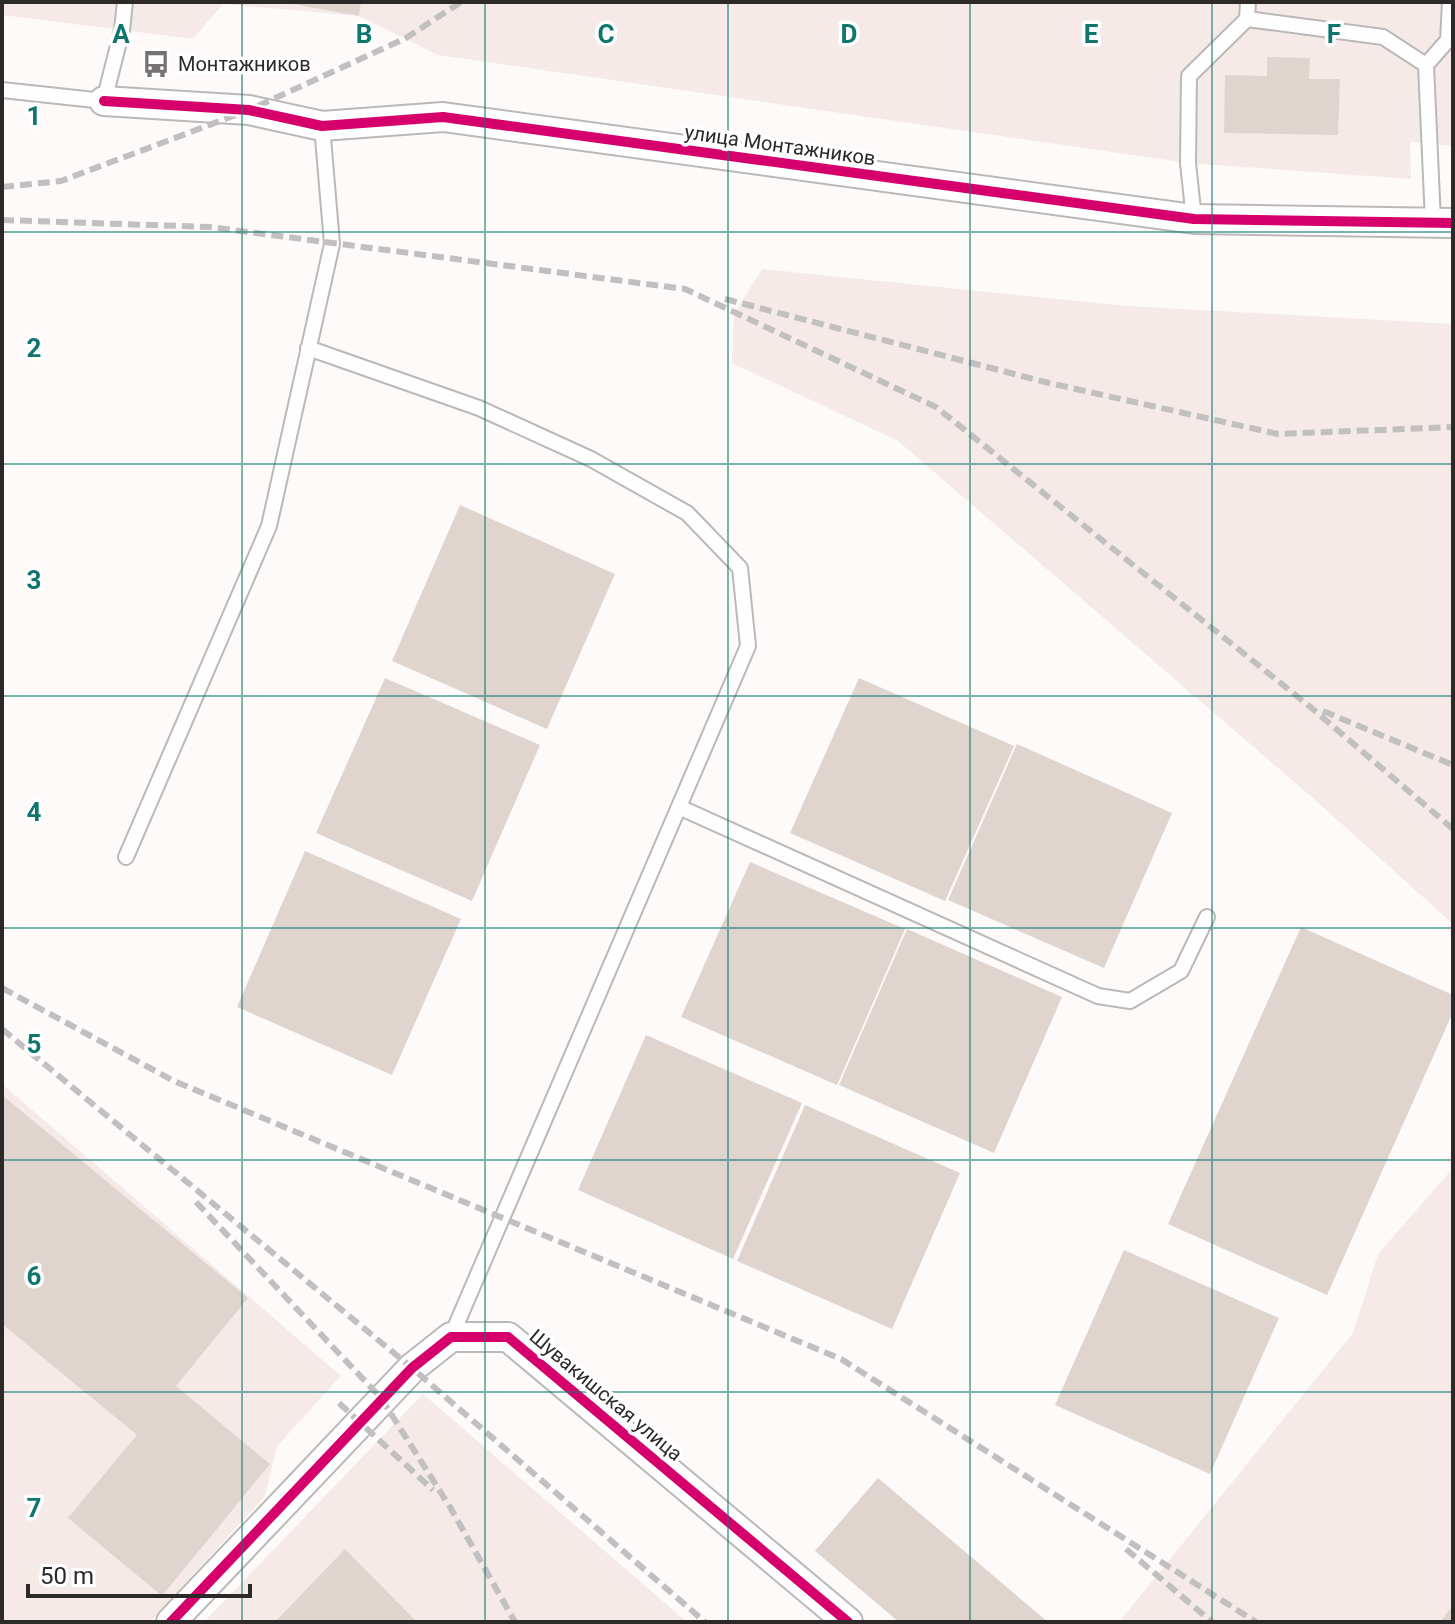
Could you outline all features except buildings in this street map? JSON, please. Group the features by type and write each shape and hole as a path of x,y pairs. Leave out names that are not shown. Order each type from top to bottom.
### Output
{"street":[{"name":"улица Монтажников","path":"104,101 249,110 322,126 443,117 1194,219 1443,222"},
{"path":"171,1622 381,1398 451,1337"},
{"name":"Шувакишская улица","path":"451,1337 508,1337 848,1622"}],"lane":[{"path":"2,90 104,101 122,30 125,2"},
{"path":"1194,219 1188,163 1189,76 1247,19 1248,2"},
{"path":"1443,222 1426,65 1448,40 1450,2"},
{"path":"1247,19 1383,37 1426,65"},
{"path":"126,857 269,526 332,244 322,126"},
{"path":"308,348 479,408 591,459 687,513 740,568 748,646 451,1337"},
{"path":"679,807 1098,996 1130,1001 1181,971 1207,917"}],"shaded area":[{"path":"2,2 1453,2 1453,146 1410,142 1411,179 1188,163 438,55 359,16 223,4 193,39 2,15"},
{"path":"762,269 1128,306 1453,324 1453,924 1314,799 898,441 732,363 734,314"},
{"path":"2,1084 341,1376 277,1446 265,1496 150,1622 2,1622"},
{"path":"1453,1168 1453,1622 1119,1622 1353,1333 1378,1254"},
{"path":"423,1394 687,1622 204,1622"}],"railway":[{"path":"2,187 61,181 249,110 406,38 461,2"},
{"path":"2,220 210,227 685,289 936,407 1308,705 1453,829"},
{"path":"725,299 1049,383 1278,434 1453,427"},
{"path":"1323,711 1453,765"},
{"path":"2,988 174,1081 841,1359 1256,1622"},
{"path":"2,1029 412,1368 705,1622"},
{"path":"196,1202 381,1398 450,1507 515,1622"},
{"path":"339,1403 433,1490"},
{"path":"1126,1549 1212,1622"}],"cycle path":[{"path":"104,101 249,110 322,126 443,117 1194,219 1453,223"},
{"path":"171,1622 412,1368 451,1337 508,1337 848,1622"}],"place":[{"name":"Монтажников","path":"156,64"}]}
